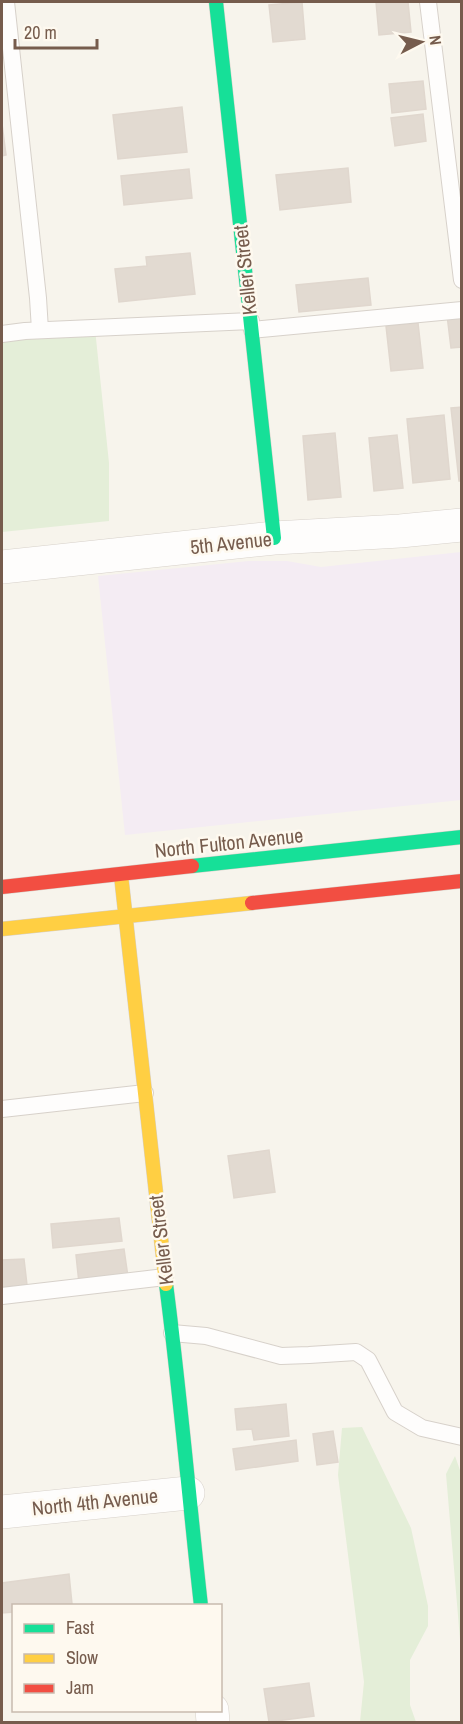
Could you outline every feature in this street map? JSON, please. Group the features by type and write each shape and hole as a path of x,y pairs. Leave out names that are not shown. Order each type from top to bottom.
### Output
{"street":[{"name":"Keller Street","path":"216,2 274,538"},
{"name":"5th Avenue","path":"2,567 274,538 462,525"},
{"name":"North Fulton Avenue","path":"2,887 462,837"},
{"name":"Keller Street","path":"121,875 201,1604"},
{"path":"2,930 462,881"},
{"name":"North 4th Avenue","path":"2,1512 188,1493"}],"lane":[{"path":"6,2 38,298 39,330"},
{"path":"428,2 462,280"},
{"path":"2,334 39,330 251,326 462,310"},
{"path":"2,1108 145,1094"},
{"path":"2,1296 165,1277"},
{"path":"172,1333 206,1336 281,1356 356,1352 368,1360 395,1412 423,1428 462,1437"}],"shaded area":[{"path":"461,552 461,800 125,835 98,576 249,561 287,561 321,567"}],"green space":[{"path":"95,329 109,463 109,521 2,532 2,340"},
{"path":"362,1427 411,1528 428,1606 428,1626 410,1660 410,1705 416,1722 360,1722 364,1682 338,1475 342,1428"},
{"path":"455,1456 462,1476 461,1651 446,1474"}],"building":[{"path":"302,2 305,39 273,42 269,5"},
{"path":"376,2 408,2 411,32 379,35"},
{"path":"423,81 426,109 392,113 389,84"},
{"path":"182,107 187,152 118,159 113,115"},
{"path":"423,114 426,141 395,146 391,118"},
{"path":"2,124 6,155 2,156"},
{"path":"348,168 351,202 280,210 276,175"},
{"path":"189,169 192,198 124,205 121,176"},
{"path":"190,253 195,294 119,302 115,269 147,266 146,257"},
{"path":"368,278 371,305 299,312 296,285"},
{"path":"462,314 462,347 451,348 447,315"},
{"path":"418,323 423,368 391,371 386,326"},
{"path":"462,407 462,481 459,481 451,408"},
{"path":"444,415 450,479 413,483 407,419"},
{"path":"335,433 341,497 308,500 303,436"},
{"path":"397,435 403,488 374,491 369,438"},
{"path":"269,1150 275,1192 234,1198 228,1156"},
{"path":"119,1218 122,1241 53,1248 51,1224"},
{"path":"124,1249 128,1277 79,1283 76,1255"},
{"path":"24,1259 27,1285 2,1287 2,1260"},
{"path":"286,1404 289,1436 254,1440 252,1429 237,1430 235,1409"},
{"path":"333,1431 338,1462 317,1465 313,1434"},
{"path":"296,1440 298,1461 236,1470 233,1449"},
{"path":"69,1574 72,1604 12,1604 12,1612 2,1613 2,1583"},
{"path":"309,1683 314,1716 269,1722 264,1689"}],"traffic: fast":[{"path":"216,2 274,538"},
{"path":"192,866 462,837"},
{"path":"166,1284 201,1604"}],"traffic: slow":[{"path":"121,875 166,1284"},
{"path":"2,929 252,903"}],"traffic: jam":[{"path":"2,887 192,866"},
{"path":"252,903 462,881"}]}
